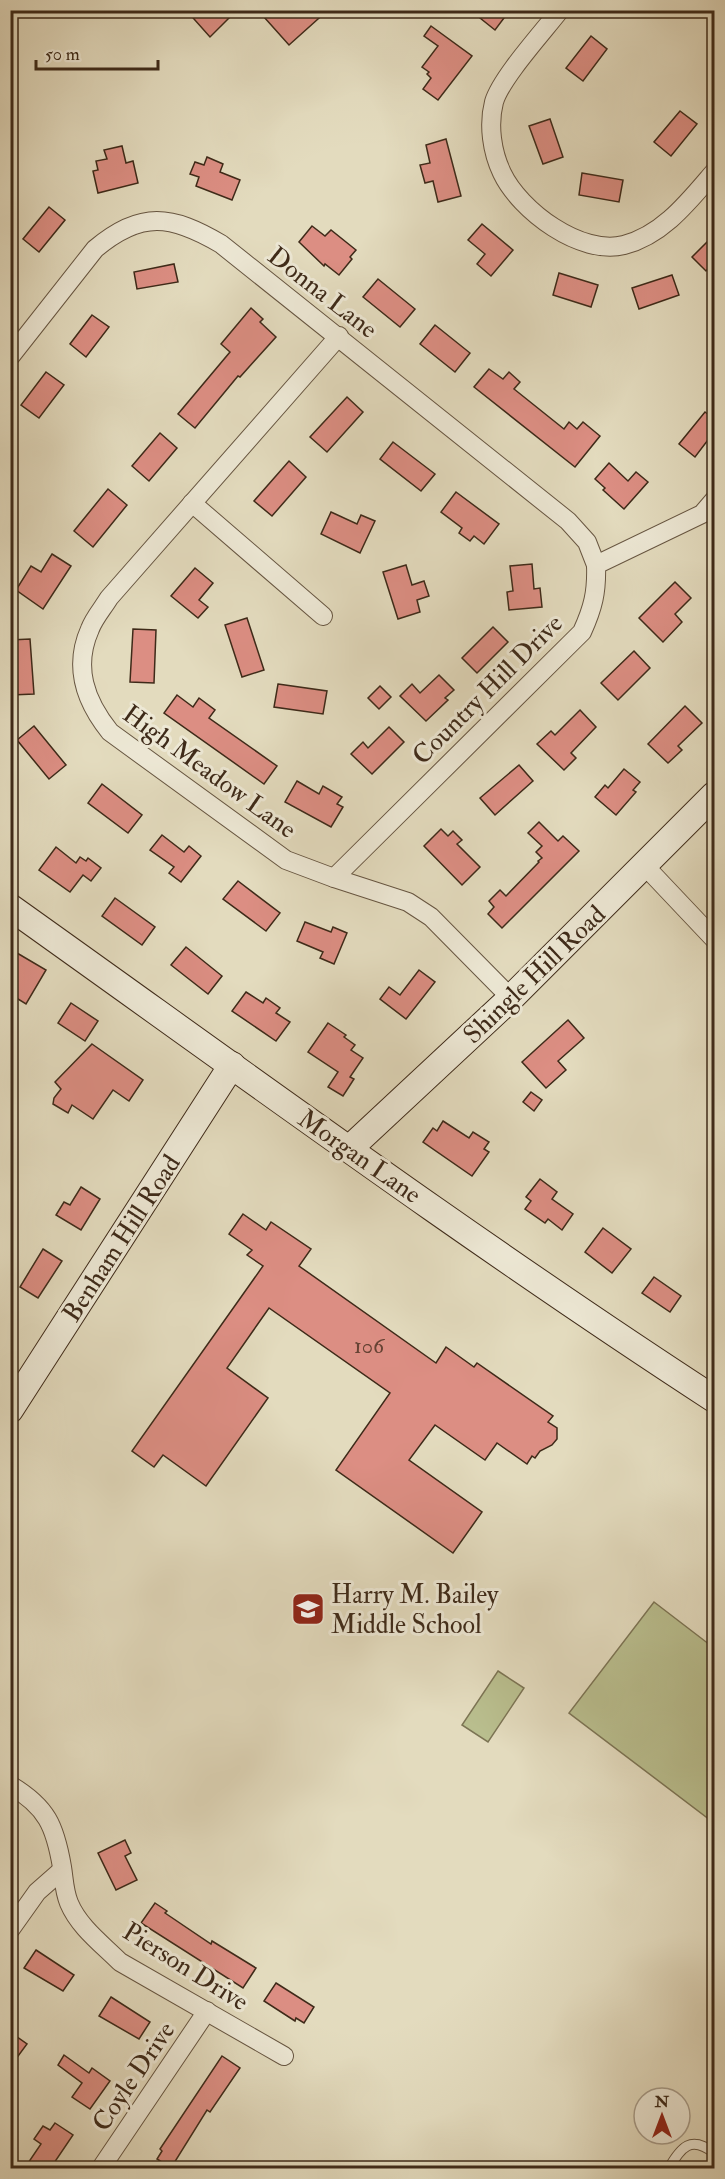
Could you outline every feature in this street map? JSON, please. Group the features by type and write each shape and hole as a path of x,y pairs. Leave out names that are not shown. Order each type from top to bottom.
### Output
{"street":[{"path":"560,10 507,77 495,100 491,127 496,157 502,173 520,199 558,230 572,238 588,244 622,246 655,232 670,221 714,174"},
{"name":"Donna Lane","path":"10,357 95,249 112,235 134,224 158,220 179,223 200,231 221,244 568,521 587,542 596,565"},
{"name":"High Meadow Lane","path":"339,336 109,598 90,627 84,645 81,664 83,683 89,702 110,732 286,860 408,902 431,917 511,998"},
{"path":"596,565 702,514 714,500"},
{"path":"192,503 323,616"},
{"name":"Country Hill Drive","path":"334,878 582,632 593,606 597,584 596,565"},
{"name":"Shingle Hill Road","path":"349,1149 511,998 714,795"},
{"path":"644,866 714,939"},
{"name":"Morgan Lane","path":"10,907 349,1149 627,1342 714,1399"},
{"name":"Benham Hill Road","path":"10,1410 232,1065"},
{"name":"Pierson Drive","path":"10,1785 32,1799 45,1813 53,1827 57,1841 64,1888 70,1904 80,1922 120,1962 284,2056"},
{"path":"10,1930 37,1892 62,1870"},
{"name":"Coyle Drive","path":"101,2169 207,2011"}],"lane":[{"path":"669,2169 679,2152 690,2144 704,2145 714,2153"}],"green space":[{"path":"654,1602 714,1648 714,1823 569,1713"},
{"path":"498,1671 524,1688 488,1742 462,1725"}],"building":[{"path":"186,10 237,10 210,37"},
{"path":"271,10 328,10 289,45 264,17"},
{"path":"470,10 510,10 495,30"},
{"path":"431,26 472,56 438,100 423,89 431,78 427,74 429,72 422,67 438,46 424,36"},
{"path":"591,36 607,49 583,81 566,68"},
{"path":"680,111 697,124 671,156 654,142"},
{"path":"550,119 563,157 543,164 529,126"},
{"path":"446,139 461,196 438,202 433,181 425,183 420,165 430,163 426,145"},
{"path":"122,146 126,163 133,161 138,183 98,193 93,171 98,170 96,161 107,159 104,150"},
{"path":"207,157 223,164 220,172 240,180 232,200 196,186 199,177 190,174 195,162 204,165"},
{"path":"582,173 623,180 619,202 579,195"},
{"path":"49,207 65,220 39,252 23,239"},
{"path":"482,224 513,250 491,276 477,264 485,254 468,240"},
{"path":"312,226 325,236 331,230 356,250 339,275 325,264 324,266 299,242"},
{"path":"714,235 714,262 706,271 692,257"},
{"path":"174,264 178,282 137,289 134,272"},
{"path":"559,273 598,285 591,307 553,295"},
{"path":"672,275 679,295 639,309 632,288"},
{"path":"378,279 415,309 400,327 363,297"},
{"path":"251,308 263,319 260,322 276,337 240,377 238,376 195,428 178,414 230,352 221,344"},
{"path":"92,315 109,327 86,357 70,344"},
{"path":"435,325 470,353 455,372 420,344"},
{"path":"489,369 503,379 509,372 520,382 514,389 564,429 569,422 577,429 583,422 600,436 575,467 474,387"},
{"path":"46,372 64,385 39,418 21,405"},
{"path":"347,397 363,412 327,452 310,437"},
{"path":"705,412 714,419 714,432 695,457 679,444"},
{"path":"160,433 177,448 149,481 132,466"},
{"path":"393,442 435,474 421,491 380,459"},
{"path":"289,461 306,477 272,516 254,501"},
{"path":"609,463 628,481 636,472 648,482 624,509 603,490 605,488 595,479"},
{"path":"108,489 127,505 93,547 74,531"},
{"path":"456,492 499,524 484,544 474,536 470,541 459,533 462,528 441,512"},
{"path":"331,512 357,524 361,515 375,521 360,553 321,534"},
{"path":"52,554 71,566 43,609 16,590 31,566 41,572"},
{"path":"532,564 534,589 540,588 542,607 509,610 507,592 513,591 510,566"},
{"path":"406,565 412,585 424,581 429,596 417,600 420,612 398,619 383,572"},
{"path":"195,568 213,583 199,600 208,607 198,618 171,596"},
{"path":"675,582 691,598 675,614 682,622 663,642 639,618"},
{"path":"247,618 264,670 242,677 225,625"},
{"path":"493,627 508,642 477,673 462,658"},
{"path":"133,629 156,630 154,683 130,682"},
{"path":"30,639 34,694 11,695 10,640"},
{"path":"634,651 650,668 618,700 601,683"},
{"path":"439,675 454,690 445,698 448,700 426,721 400,696 412,684 420,693"},
{"path":"278,684 327,691 323,714 274,707"},
{"path":"380,686 391,697 379,709 368,698"},
{"path":"177,695 193,707 199,698 215,710 209,718 277,766 264,784 164,713"},
{"path":"685,706 702,723 678,746 682,750 668,763 648,744"},
{"path":"580,710 596,727 571,753 576,758 564,770 537,744 551,731 555,735"},
{"path":"34,726 66,765 49,779 17,740"},
{"path":"389,727 404,742 372,774 351,754 363,742 368,748"},
{"path":"519,765 533,781 495,815 480,798"},
{"path":"624,769 640,782 633,790 636,792 616,815 595,797 605,785 608,788"},
{"path":"297,781 319,794 323,786 342,797 337,804 343,807 331,827 285,802"},
{"path":"102,784 142,815 128,833 88,803"},
{"path":"539,822 558,841 563,836 579,851 502,928 488,914 494,907 489,901 500,890 506,896 542,858 536,852 542,846 528,833"},
{"path":"441,829 448,836 453,831 462,840 457,844 480,867 462,885 424,846"},
{"path":"162,835 184,852 189,846 201,856 181,882 169,873 174,867 150,850"},
{"path":"56,847 76,863 80,857 86,861 88,858 101,868 91,881 83,875 70,892 39,870"},
{"path":"238,881 280,913 266,931 223,899"},
{"path":"115,898 155,927 142,945 102,916"},
{"path":"305,922 331,932 333,927 347,933 334,964 320,958 323,952 297,941"},
{"path":"186,947 222,976 208,994 171,965"},
{"path":"17,953 46,970 26,1004 10,994 10,964"},
{"path":"419,970 435,982 406,1019 380,999 389,987 400,995"},
{"path":"246,992 263,1003 266,998 280,1008 276,1013 290,1022 276,1041 232,1011"},
{"path":"71,1003 98,1021 85,1041 58,1023"},
{"path":"568,1020 584,1038 558,1061 566,1070 546,1088 522,1062"},
{"path":"328,1023 346,1035 344,1037 355,1045 351,1050 363,1058 350,1077 354,1079 343,1096 328,1087 338,1072 308,1052"},
{"path":"92,1044 143,1080 129,1101 113,1090 93,1119 72,1105 68,1113 53,1104 54,1098 61,1089 55,1082"},
{"path":"531,1092 542,1100 534,1111 523,1102"},
{"path":"443,1121 469,1138 473,1132 489,1142 484,1149 489,1152 472,1176 423,1142 433,1128 437,1131"},
{"path":"540,1179 557,1192 552,1199 573,1214 562,1230 548,1219 545,1223 525,1209 531,1201 526,1197"},
{"path":"81,1187 100,1199 81,1230 56,1215 64,1202 70,1205"},
{"path":"243,1214 266,1230 271,1222 311,1249 299,1266 436,1363 446,1347 474,1367 477,1363 553,1416 548,1422 557,1428 557,1439 552,1445 540,1451 535,1458 532,1456 527,1464 497,1443 485,1460 435,1425 409,1460 482,1512 453,1553 336,1470 390,1393 269,1308 227,1368 268,1398 206,1486 163,1455 154,1467 132,1451 263,1266 247,1255 252,1250 229,1234"},
{"path":"603,1228 631,1249 612,1273 585,1252"},
{"path":"43,1249 62,1261 38,1298 20,1287"},
{"path":"654,1277 681,1296 670,1312 642,1293"},
{"path":"125,1840 131,1853 125,1856 137,1880 116,1890 98,1853"},
{"path":"155,1903 167,1911 165,1913 211,1944 212,1941 256,1968 243,1988 141,1923"},
{"path":"36,1950 74,1975 63,1991 24,1968"},
{"path":"276,1983 314,2007 304,2023 296,2018 295,2021 264,2001"},
{"path":"111,1997 150,2022 139,2039 99,2016"},
{"path":"10,2032 27,2044 10,2067"},
{"path":"64,2055 89,2073 92,2068 110,2081 90,2109 72,2097 82,2083 58,2065"},
{"path":"222,2056 240,2068 210,2112 207,2110 171,2168 157,2159 162,2151 160,2149"},
{"path":"55,2123 73,2135 50,2169 24,2169 41,2144 34,2139 43,2126 50,2130"}],"place":[{"name":"Harry M. Bailey Middle School","path":"308,1609"}]}
